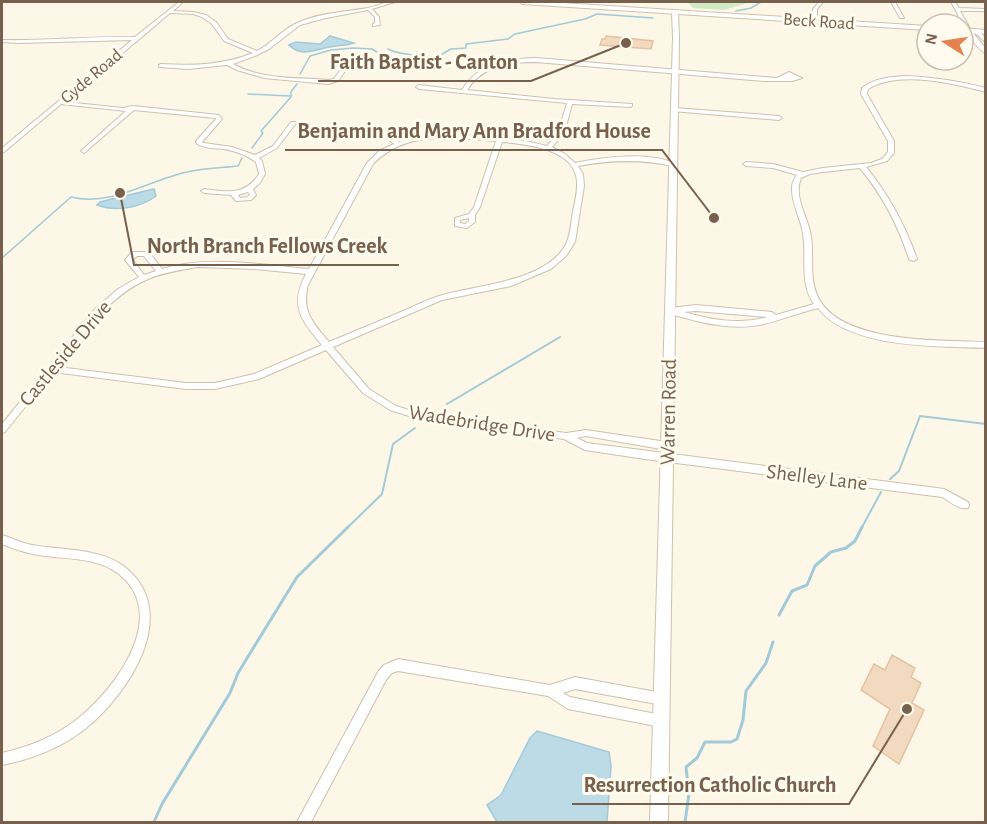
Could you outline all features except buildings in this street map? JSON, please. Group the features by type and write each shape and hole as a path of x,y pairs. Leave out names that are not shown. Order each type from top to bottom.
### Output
{"main road":[{"name":"Beck Road","path":"522,2 915,27"},
{"name":"Warren Road","path":"675,2 675,12"}],"street":[{"name":"Gyde Road","path":"2,151 181,2"},
{"path":"161,66 193,68 228,63 270,46 292,26 330,16 370,10 393,2"},
{"path":"815,21 815,9 821,2"},
{"path":"893,2 902,16"},
{"path":"953,2 958,12"},
{"path":"324,7 330,16"},
{"path":"957,9 986,10"},
{"path":"370,10 377,17 378,24 375,25"},
{"path":"168,12 199,15 214,23 226,40 256,53"},
{"name":"Warren Road","path":"659,822 675,12"},
{"path":"975,33 980,34 986,43 977,44"},
{"path":"2,40 49,43 108,38 136,39"},
{"path":"977,44 986,53"},
{"path":"463,92 470,79 481,70 516,61 779,79"},
{"path":"228,63 239,70 257,75 324,81 334,84 340,81 338,78 345,67"},
{"path":"984,89 947,81 898,79 879,80 867,85 864,94 891,141 893,149 884,160 862,167 819,169 801,174 795,180 794,187 807,231 812,291 819,305 837,321 870,335 986,345"},
{"path":"418,87 570,102 630,105"},
{"path":"61,102 123,110 134,108 217,116 219,119 198,142 202,145 242,150 260,161 262,174 259,181 250,189 253,193 249,199 238,200 234,194 204,191"},
{"path":"548,148 561,134 570,102"},
{"path":"84,151 134,108"},
{"path":"674,110 779,118"},
{"path":"255,157 275,147 293,123"},
{"path":"51,369 186,386 215,386 256,377 440,298 517,282 555,262 567,248 573,234 582,182 574,165 563,155 548,148 500,139 447,135 414,139 398,130 387,131 388,135 398,144"},
{"name":"Wadebridge Drive","path":"414,139 381,152 370,163 302,290 301,307 306,320 366,391 393,408 419,416 566,436 586,433 667,446"},
{"path":"472,215 477,207 500,139"},
{"path":"574,165 602,160 658,165 673,164"},
{"path":"746,164 773,166 801,174"},
{"path":"862,167 897,214 913,259"},
{"path":"143,278 129,260 135,254 146,254 160,271"},
{"name":"Castleside Drive","path":"2,430 105,303 123,289 143,278 184,265 213,263 311,272"},
{"path":"670,311 698,320 745,323 819,305"},
{"name":"Wadebridge Drive","path":"566,436 585,446 667,458"},
{"name":"Shelley Lane","path":"667,458 944,493 964,505"},
{"path":"2,539 22,548 106,562 120,569 132,580 140,592 145,608 145,627 129,673 109,700 81,725 49,745 2,759"},
{"path":"304,822 382,676 388,669 398,665 550,691 568,703 661,721"},
{"path":"550,691 575,683 662,699"}],"green space":[{"path":"688,2 751,2 724,10 693,8"}],"water":[{"path":"330,36 354,43 309,52 298,51 289,45 296,42 320,44"},
{"path":"154,189 156,196 128,208 97,205 100,202"},
{"path":"537,731 609,752 611,766 607,822 497,822 487,805 501,795 530,738"}],"waterway":[{"path":"736,11 751,8 761,2"},
{"path":"426,60 437,57 451,49 466,48 466,44 508,39 515,34 585,19 597,14 653,18"},
{"path":"300,74 310,56 331,50 372,49 383,56 396,59 426,60"},
{"path":"388,49 426,60"},
{"path":"252,148 263,133 261,131 291,97 291,92 297,84"},
{"path":"248,94 290,96"},
{"path":"2,258 71,197 86,199 116,196 187,172 238,166 242,158"},
{"path":"447,404 560,337"},
{"path":"890,479 899,471 920,416 986,424"},
{"path":"346,529 382,494 393,444 415,428"},
{"path":"861,529 881,492"},
{"path":"154,822 162,804 230,693 238,673 297,577 348,527"},
{"path":"779,615 792,591 807,585 815,566 831,552 846,548 855,541 861,529"},
{"path":"685,822 689,794 686,767 697,758 705,742 731,742 737,739 743,720 746,691 766,663 773,642"}],"place":[{"name":"Faith Baptist - Canton","path":"626,43"},
{"name":"North Branch Fellows Creek","path":"120,193"},
{"name":"Benjamin and Mary Ann Bradford House","path":"714,218"},
{"name":"Resurrection Catholic Church","path":"907,709"}]}
